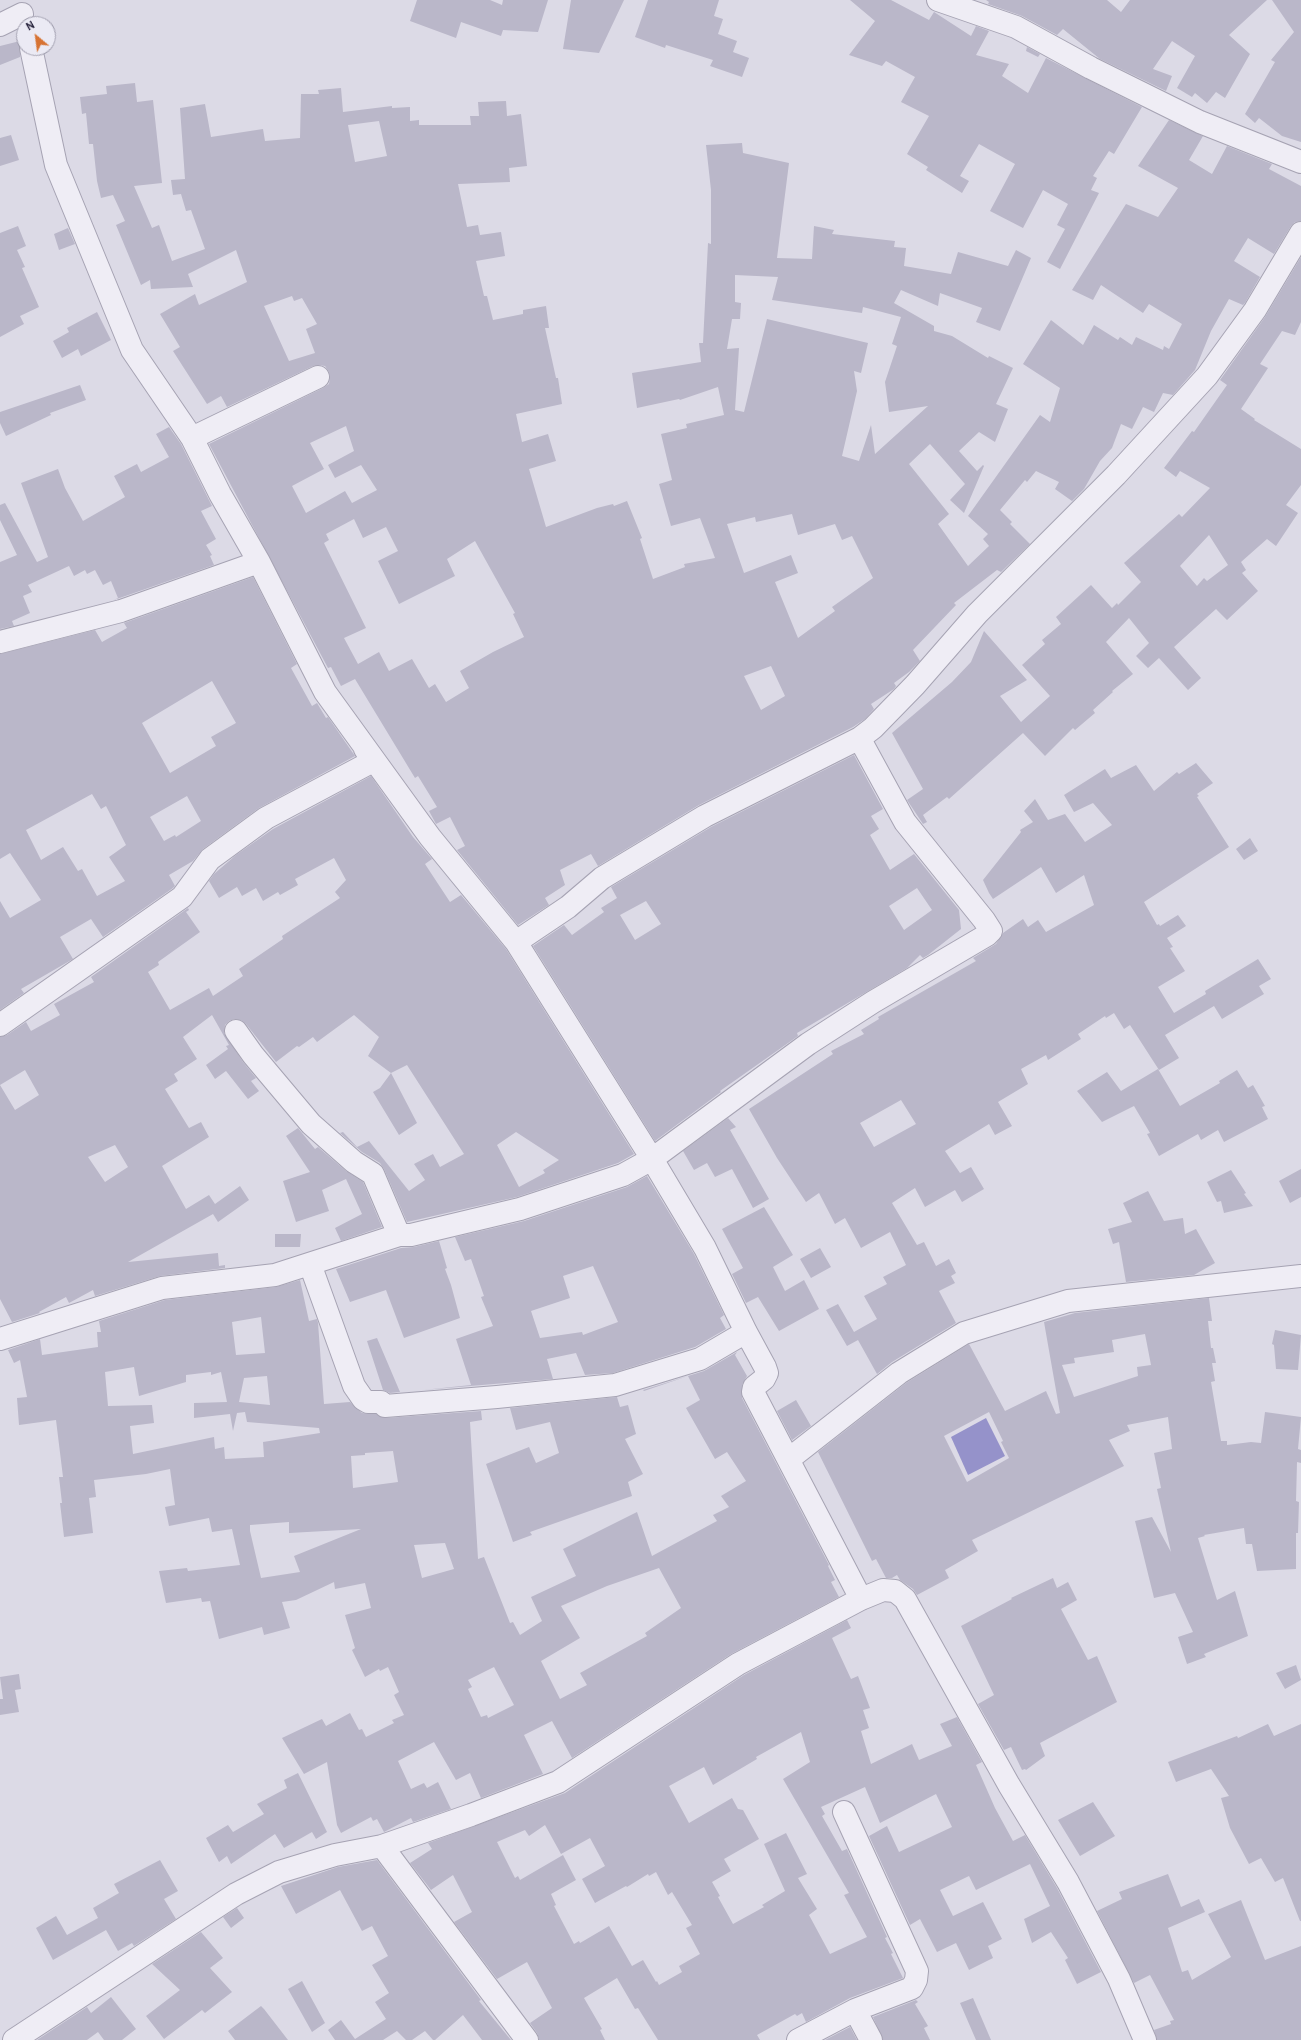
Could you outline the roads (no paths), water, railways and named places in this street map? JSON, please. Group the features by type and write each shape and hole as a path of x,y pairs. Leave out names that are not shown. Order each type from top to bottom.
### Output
{"street":[{"path":"938,0 1016,27 1092,68 1200,122 1301,162"},
{"path":"0,25 23,13"},
{"path":"33,56 56,165 132,350 192,438 220,494 259,562 325,692 430,837 516,942 652,1159 705,1248 767,1373 764,1379 754,1387 753,1392 861,1599"},
{"path":"516,942 568,908 602,878 705,816 860,738 873,728 914,685 977,614 1116,475 1207,376 1255,310 1301,233"},
{"path":"192,438 318,377"},
{"path":"0,642 121,611 259,562"},
{"path":"0,1339 162,1288 275,1275 399,1235 411,1235 520,1209 624,1175 652,1159 808,1044 873,1002 931,969 991,931 984,920 905,822 862,745 860,738"},
{"path":"0,1025 182,897 210,859 266,818 373,761 363,746"},
{"path":"236,1031 253,1054 311,1124 354,1162 373,1174 399,1235"},
{"path":"310,1264 354,1386 362,1399 368,1402 381,1402 385,1406 497,1397 615,1385 700,1359 746,1332"},
{"path":"789,1459 899,1373 964,1334 1068,1301 1301,1276"},
{"path":"14,2040 236,1894 279,1872 335,1855 382,1846 471,1815 558,1782 738,1664 861,1599 883,1590 895,1590 904,1599 1008,1785 1068,1882 1119,1978 1146,2040"},
{"path":"798,2040 855,2010 912,1988 916,1980 917,1970 844,1812"},
{"path":"382,1846 527,2040"},
{"path":"855,2010 871,2040"}]}
